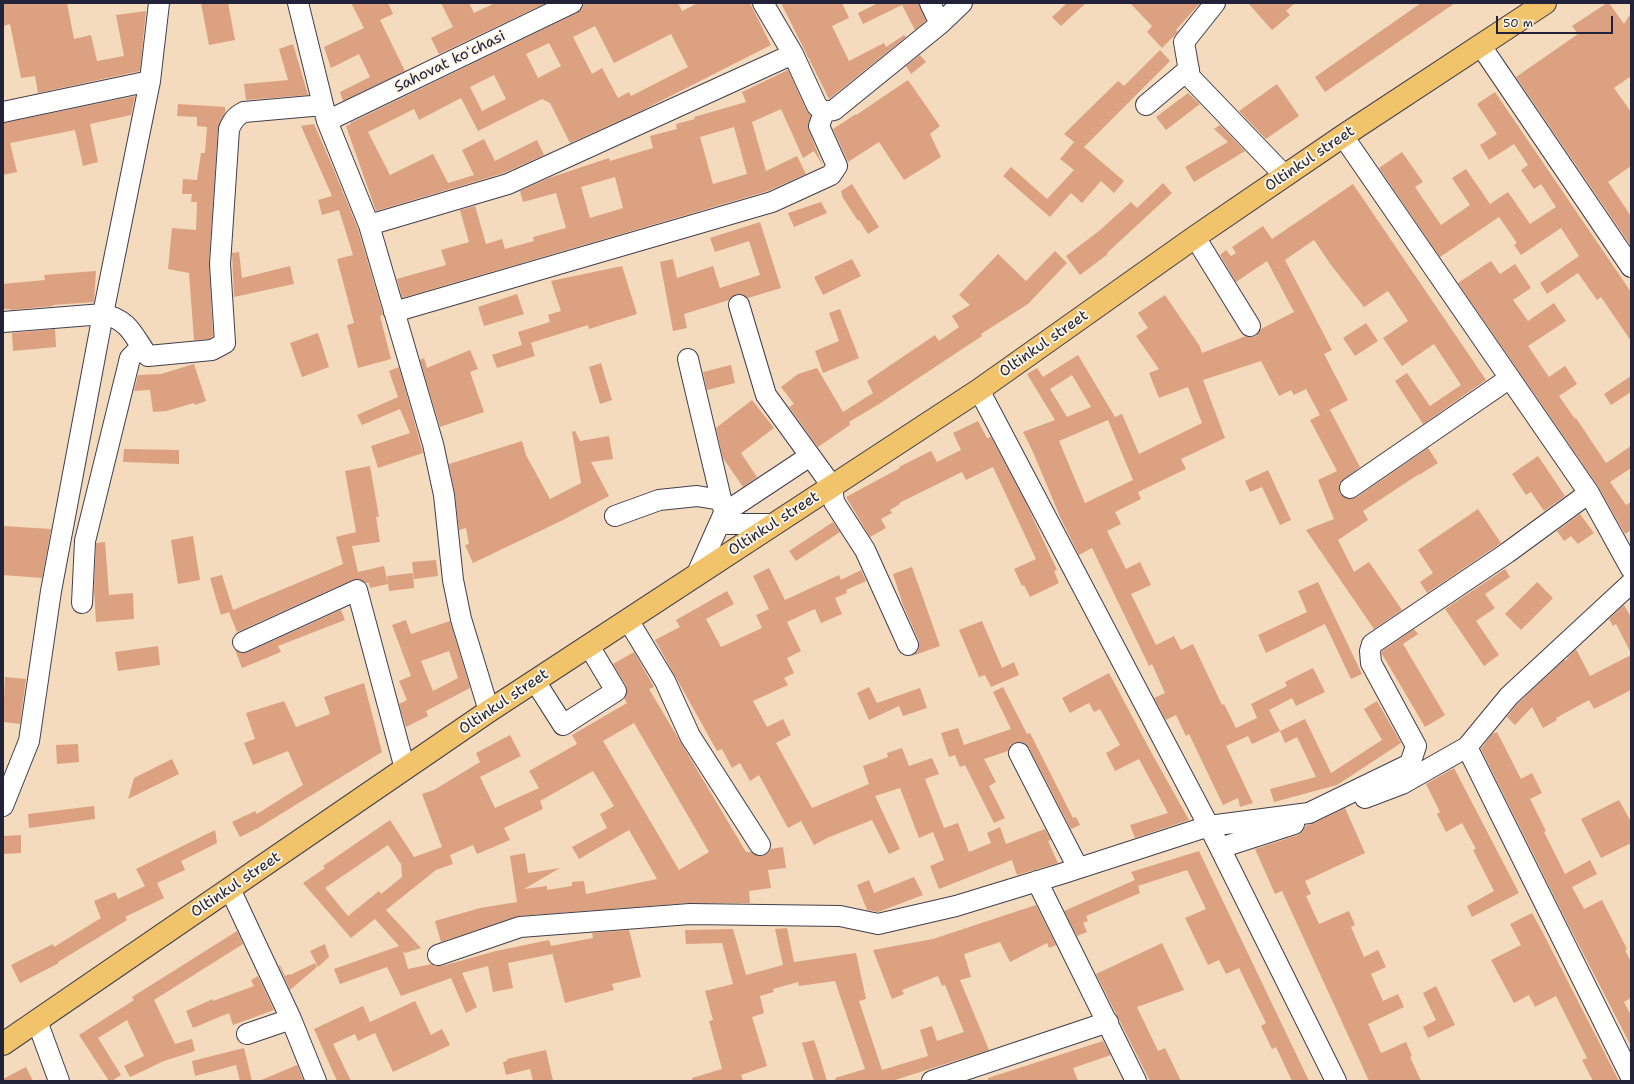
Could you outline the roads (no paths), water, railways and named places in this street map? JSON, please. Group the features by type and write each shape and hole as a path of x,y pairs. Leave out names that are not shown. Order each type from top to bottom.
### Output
{"main road":[{"name":"Oltinkul street","path":"3,1044 489,711 979,390 1195,236 1343,136 1545,3"}],"street":[{"path":"3,806 29,741 51,591 103,314 150,81 160,3"},
{"path":"298,3 325,113 368,225 433,444 444,495 453,580 461,619 489,711"},
{"name":"Sahovat koʻchasi","path":"325,113 572,3"},
{"path":"763,3 793,54 817,106 824,112"},
{"path":"930,3 940,24"},
{"path":"824,112 834,110 940,24 962,3"},
{"path":"1215,3 1184,42 1190,76 1285,176"},
{"path":"1481,46 1631,267"},
{"path":"368,225 508,184 793,54"},
{"path":"1146,105 1189,69"},
{"path":"3,112 150,81"},
{"path":"3,322 103,314 113,316 128,326 148,356 212,350 225,343 220,264 229,129 232,122 237,115 244,112 325,113"},
{"path":"394,312 772,202 807,187 831,175 837,166 819,126 824,112"},
{"path":"1220,848 1311,818 1402,784 1467,747 1509,696 1630,584 1589,493 1343,136"},
{"path":"1195,236 1250,326"},
{"path":"738,305 766,395 832,486 834,502 865,550 908,645"},
{"path":"82,603 85,542 130,358 141,347"},
{"path":"688,359 727,524 775,524"},
{"path":"1350,488 1510,378"},
{"path":"979,390 1209,826 1336,1081"},
{"path":"696,576 723,506 810,456"},
{"path":"438,955 520,927 690,914 840,916 878,924 956,906 1209,826 1309,813 1410,764 1416,746 1371,663 1370,651 1372,644 1507,553 1589,493"},
{"path":"615,516 659,500 697,496 723,506"},
{"path":"243,642 357,590 405,769"},
{"path":"628,620 665,681 690,736 760,845"},
{"path":"535,681 563,725 616,691 589,646"},
{"path":"1467,747 1631,1077"},
{"path":"1019,753 1078,868"},
{"path":"1037,881 1136,1081"},
{"path":"230,889 291,1019 316,1081"},
{"path":"247,1034 291,1019"},
{"path":"37,1021 59,1081"},
{"path":"932,1081 1108,1022"}]}
